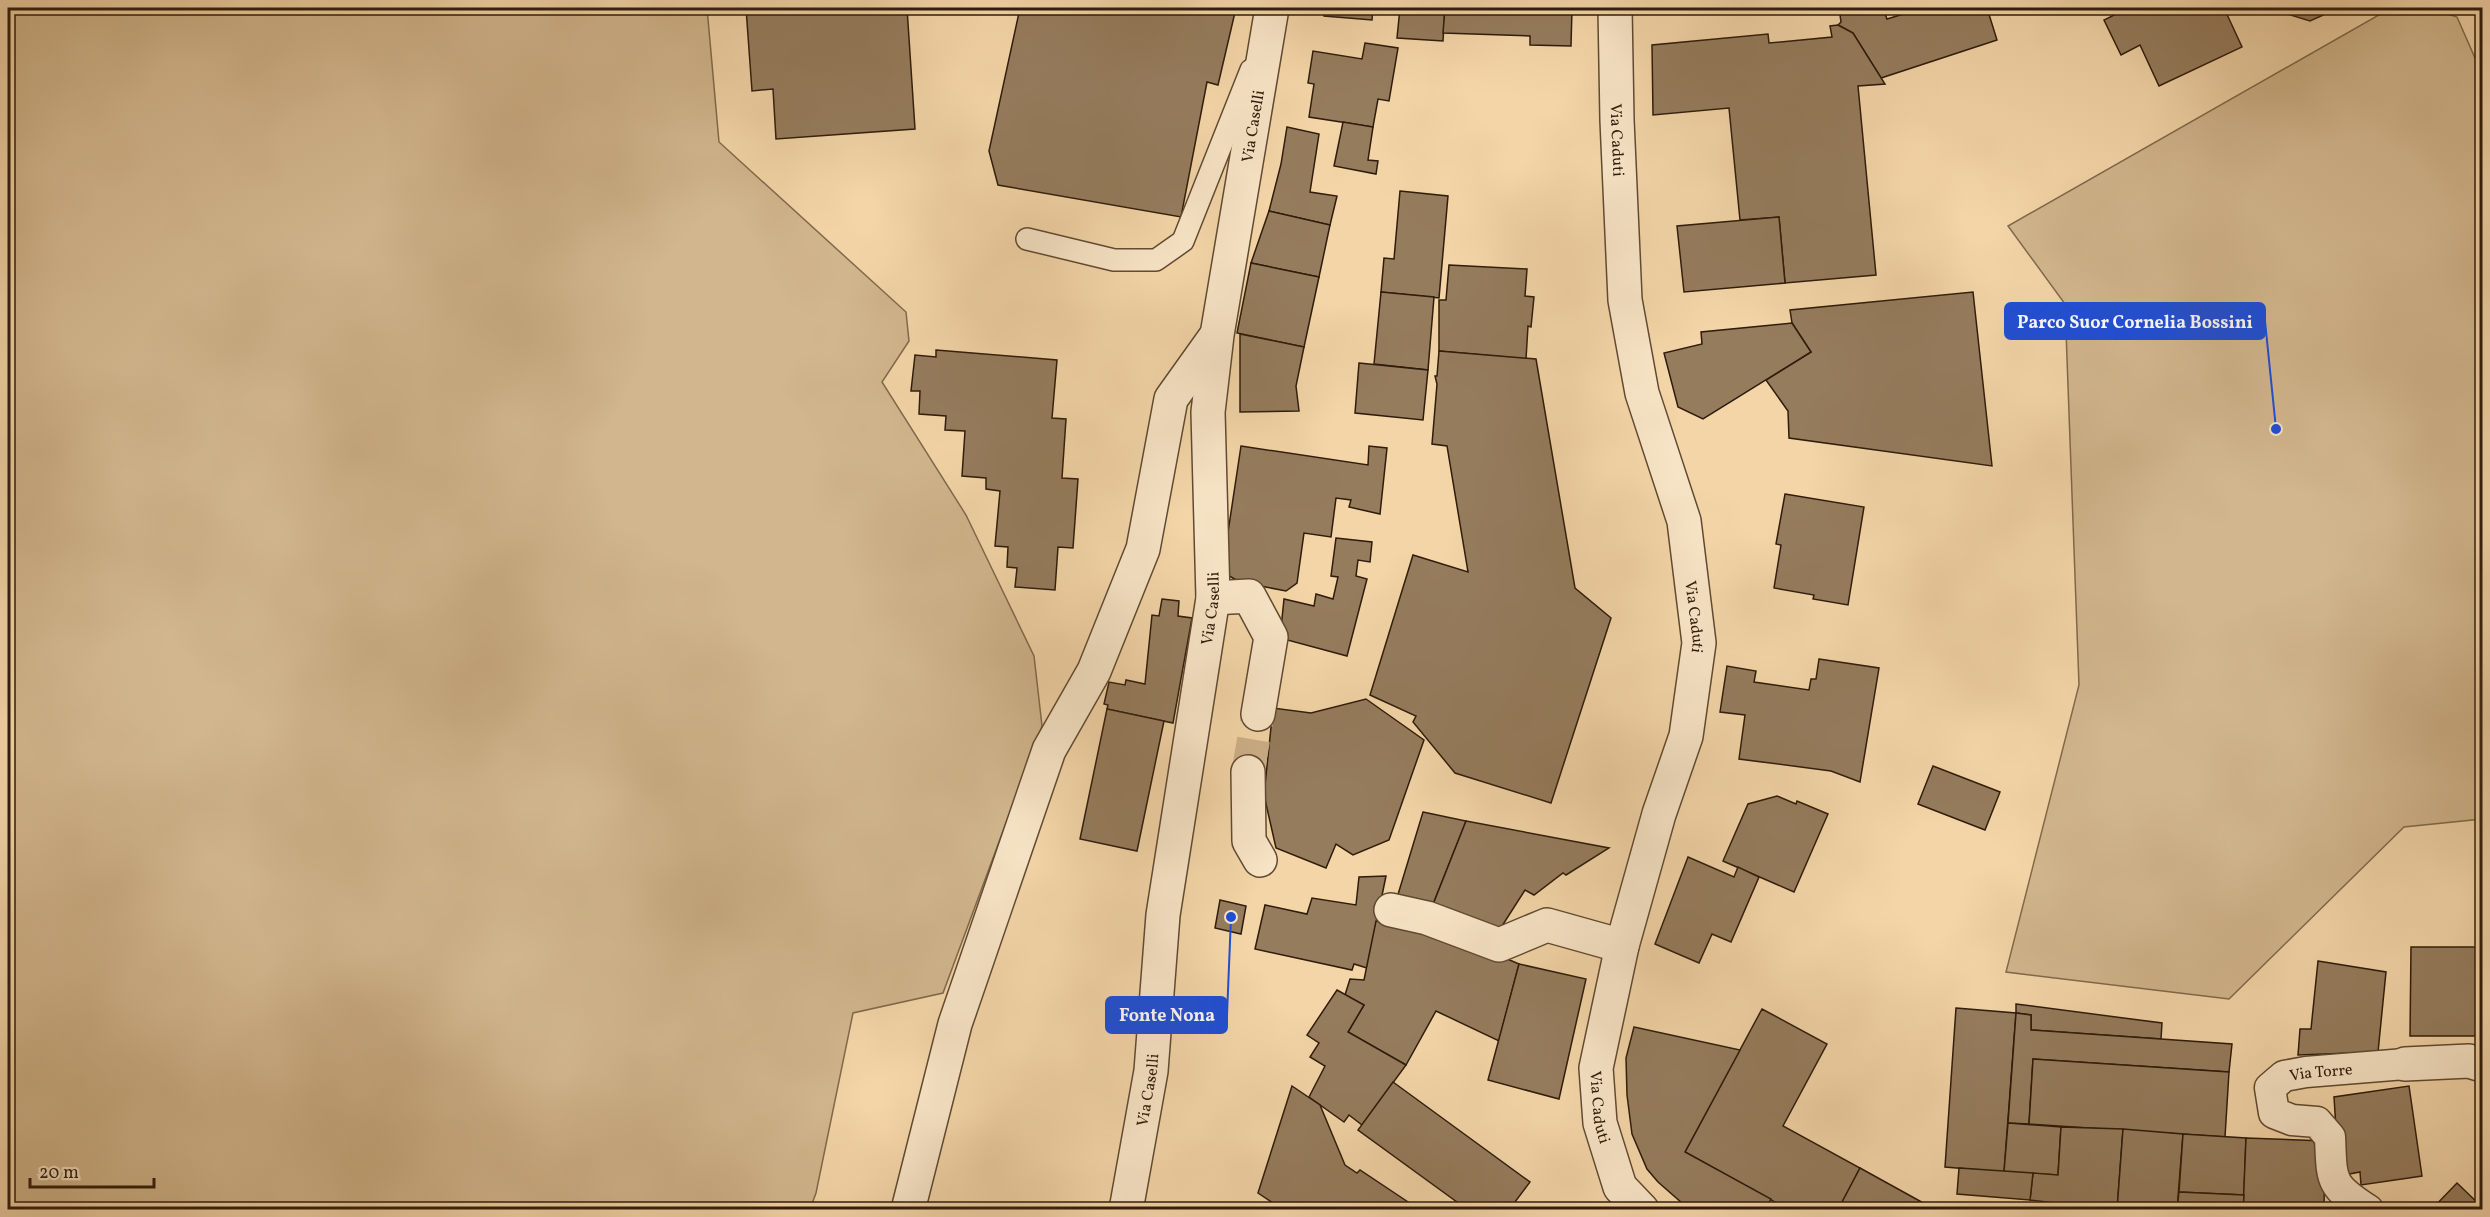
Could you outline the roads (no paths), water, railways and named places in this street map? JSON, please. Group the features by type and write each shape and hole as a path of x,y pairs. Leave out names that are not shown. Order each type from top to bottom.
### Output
{"street":[{"name":"Via Caduti","path":"1615,8 1617,120 1625,300 1642,393 1684,521 1699,643 1686,736 1659,814 1622,946 1596,1068 1599,1123 1620,1187 1642,1209"},
{"name":"Via Caselli","path":"1126,1209 1151,1071 1163,915 1213,598 1208,412 1217,335 1271,15"},
{"path":"908,1209 955,1024 1049,750 1094,671 1143,549 1171,399 1217,335"},
{"path":"1213,598 1248,596 1271,636 1258,714"},
{"path":"1248,772 1249,842 1260,860"},
{"path":"1391,910 1427,918 1499,945 1547,925 1622,946"},
{"name":"Via Torre","path":"2368,1209 2343,1193 2332,1175 2330,1137 2317,1122 2292,1120 2274,1113 2270,1088 2284,1076 2306,1072 2405,1064 2469,1062 2482,1065"}],"lane":[{"path":"1027,239 1114,260 1156,260 1183,241 1271,15"}],"tunnel":[{"path":"1248,772 1258,714"}],"place":[{"name":"Parco Suor Cornelia Bossini","path":"2276,429"},
{"name":"Fonte Nona","path":"1231,917"}]}
